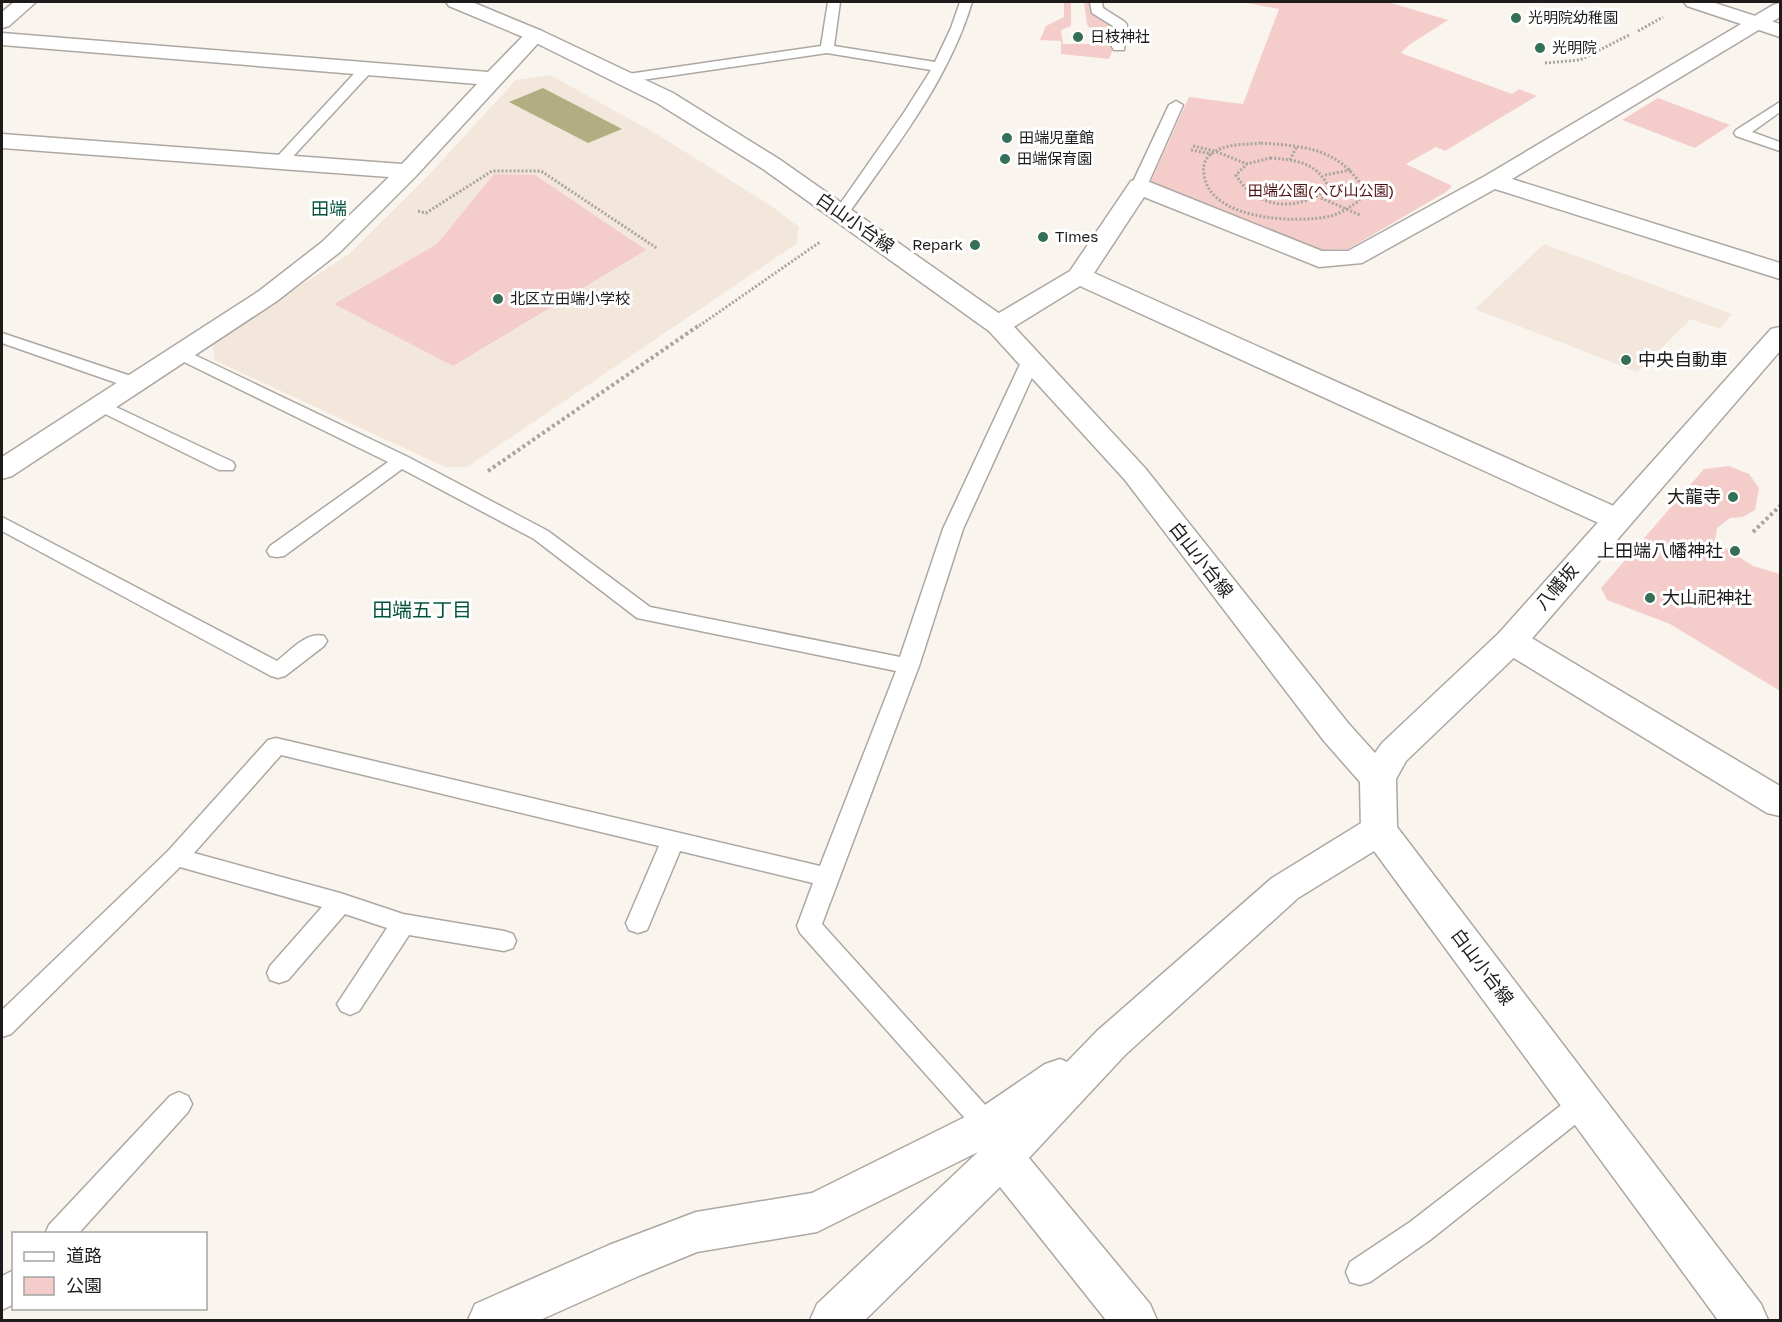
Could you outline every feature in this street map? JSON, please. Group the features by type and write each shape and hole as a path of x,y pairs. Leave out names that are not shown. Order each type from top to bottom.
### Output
{"street":[{"path":"2,22 26,2"},
{"name":"白山小台線","path":"456,2 481,6 665,98 771,164 998,325 1135,474 1336,732 1378,779"},
{"path":"1694,2 1780,31"},
{"path":"998,325 1079,276 1139,186 1319,259 1353,258 1493,181 1780,9"},
{"path":"2,470 268,296 332,247 408,171 535,35"},
{"path":"2,39 492,79"},
{"path":"2,141 408,171"},
{"path":"1493,181 1780,270"},
{"path":"1079,276 1616,519"},
{"name":"八幡坂","path":"1378,779 1394,752 1511,641 1780,335"},
{"path":"1511,641 1780,803"},
{"path":"833,1320 995,1141 1111,1043 1285,888 1379,830 1378,779"},
{"name":"白山小台線","path":"1379,830 1745,1320"},
{"path":"491,1320 624,1260 696,1232 817,1212 995,1141"},
{"path":"995,1141 1134,1320"}],"lane":[{"path":"827,49 834,2"},
{"path":"841,214 939,67 963,15 966,2"},
{"path":"1096,2 1097,10 1120,25 1119,46"},
{"path":"628,78 827,49 939,67"},
{"path":"281,161 368,68"},
{"path":"1139,186 1176,105"},
{"path":"1780,106 1741,133 1780,147"},
{"path":"2,338 134,383"},
{"path":"182,354 401,461 541,535 644,613 908,666"},
{"path":"995,1141 809,926 908,666 953,529 1031,360"},
{"path":"101,405 226,466"},
{"path":"277,551 401,461"},
{"path":"2,523 278,671 317,641"},
{"path":"2,1026 176,857 276,746 827,877"},
{"path":"638,922 673,839"},
{"path":"176,857 340,903 403,924 504,941"},
{"path":"279,973 340,903"},
{"path":"350,1004 403,924"},
{"path":"60,1232 179,1104"},
{"path":"1360,1272 1420,1231 1582,1104"}],"path":[{"path":"1545,63 1580,60 1629,35"},
{"path":"1261,143 1297,146 1333,157 1352,170 1362,186 1359,201 1347,210 1330,216 1303,220 1274,218 1250,214 1222,203 1208,191 1201,177 1203,165 1215,151 1261,143"},
{"path":"1290,160 1297,146"},
{"path":"1215,151 1247,164"},
{"path":"1270,159 1290,160 1312,165 1325,176 1329,189 1321,198 1301,204 1272,204 1239,186 1236,175 1247,164 1270,159"},
{"path":"1325,176 1352,170"},
{"path":"414,210 426,213 492,171 541,171 658,249"},
{"path":"1321,198 1347,210"},
{"path":"458,492 675,340 819,244 841,214"},
{"path":"1753,532 1780,506"}],"shaded area":[{"name":"北区立田端小学校","path":"550,75 655,133 771,206 799,227 796,244 467,467 445,467 214,360 213,343 349,254 422,182 516,80"},
{"path":"543,88 622,129 588,143 509,102"},
{"path":"1544,244 1732,314 1720,329 1691,319 1637,372 1475,309"}],"green space":[{"path":"1064,2 1071,2 1071,26 1061,30 1063,44 1097,44 1094,31 1087,25 1084,2 1092,2 1094,13 1114,25 1114,46 1109,59 1061,54 1061,41 1040,40 1046,26 1064,17"},
{"name":"田端公園(へび山公園)","path":"1247,2 1388,2 1448,20 1409,45 1401,53 1512,94 1519,89 1537,96 1445,151 1436,147 1406,164 1452,186 1446,192 1348,249 1315,250 1150,183 1189,97 1243,104 1279,9"},
{"path":"1658,98 1730,125 1695,148 1622,120"},
{"path":"494,174 535,175 646,250 453,366 334,304 437,244"},
{"name":"大龍寺","path":"1729,466 1749,474 1759,488 1755,510 1743,517 1730,518 1717,528 1715,541 1753,566 1780,574 1780,691 1670,624 1607,600 1601,588 1704,469"}],"place":[{"name":"光明院幼稚園","path":"1516,18"},
{"name":"日枝神社","path":"1078,37"},
{"name":"光明院","path":"1540,48"},
{"name":"田端児童館","path":"1007,138"},
{"name":"田端保育園","path":"1005,159"},
{"name":"Times","path":"1043,237"},
{"name":"Repark","path":"975,245"},
{"name":"北区立田端小学校","path":"498,299"},
{"name":"中央自動車","path":"1626,360"},
{"name":"大龍寺","path":"1733,497"},
{"name":"上田端八幡神社","path":"1735,551"},
{"name":"大山祀神社","path":"1650,598"}],"district":[{"name":"田端","path":"329,209"},
{"name":"田端五丁目","path":"422,610"}]}
